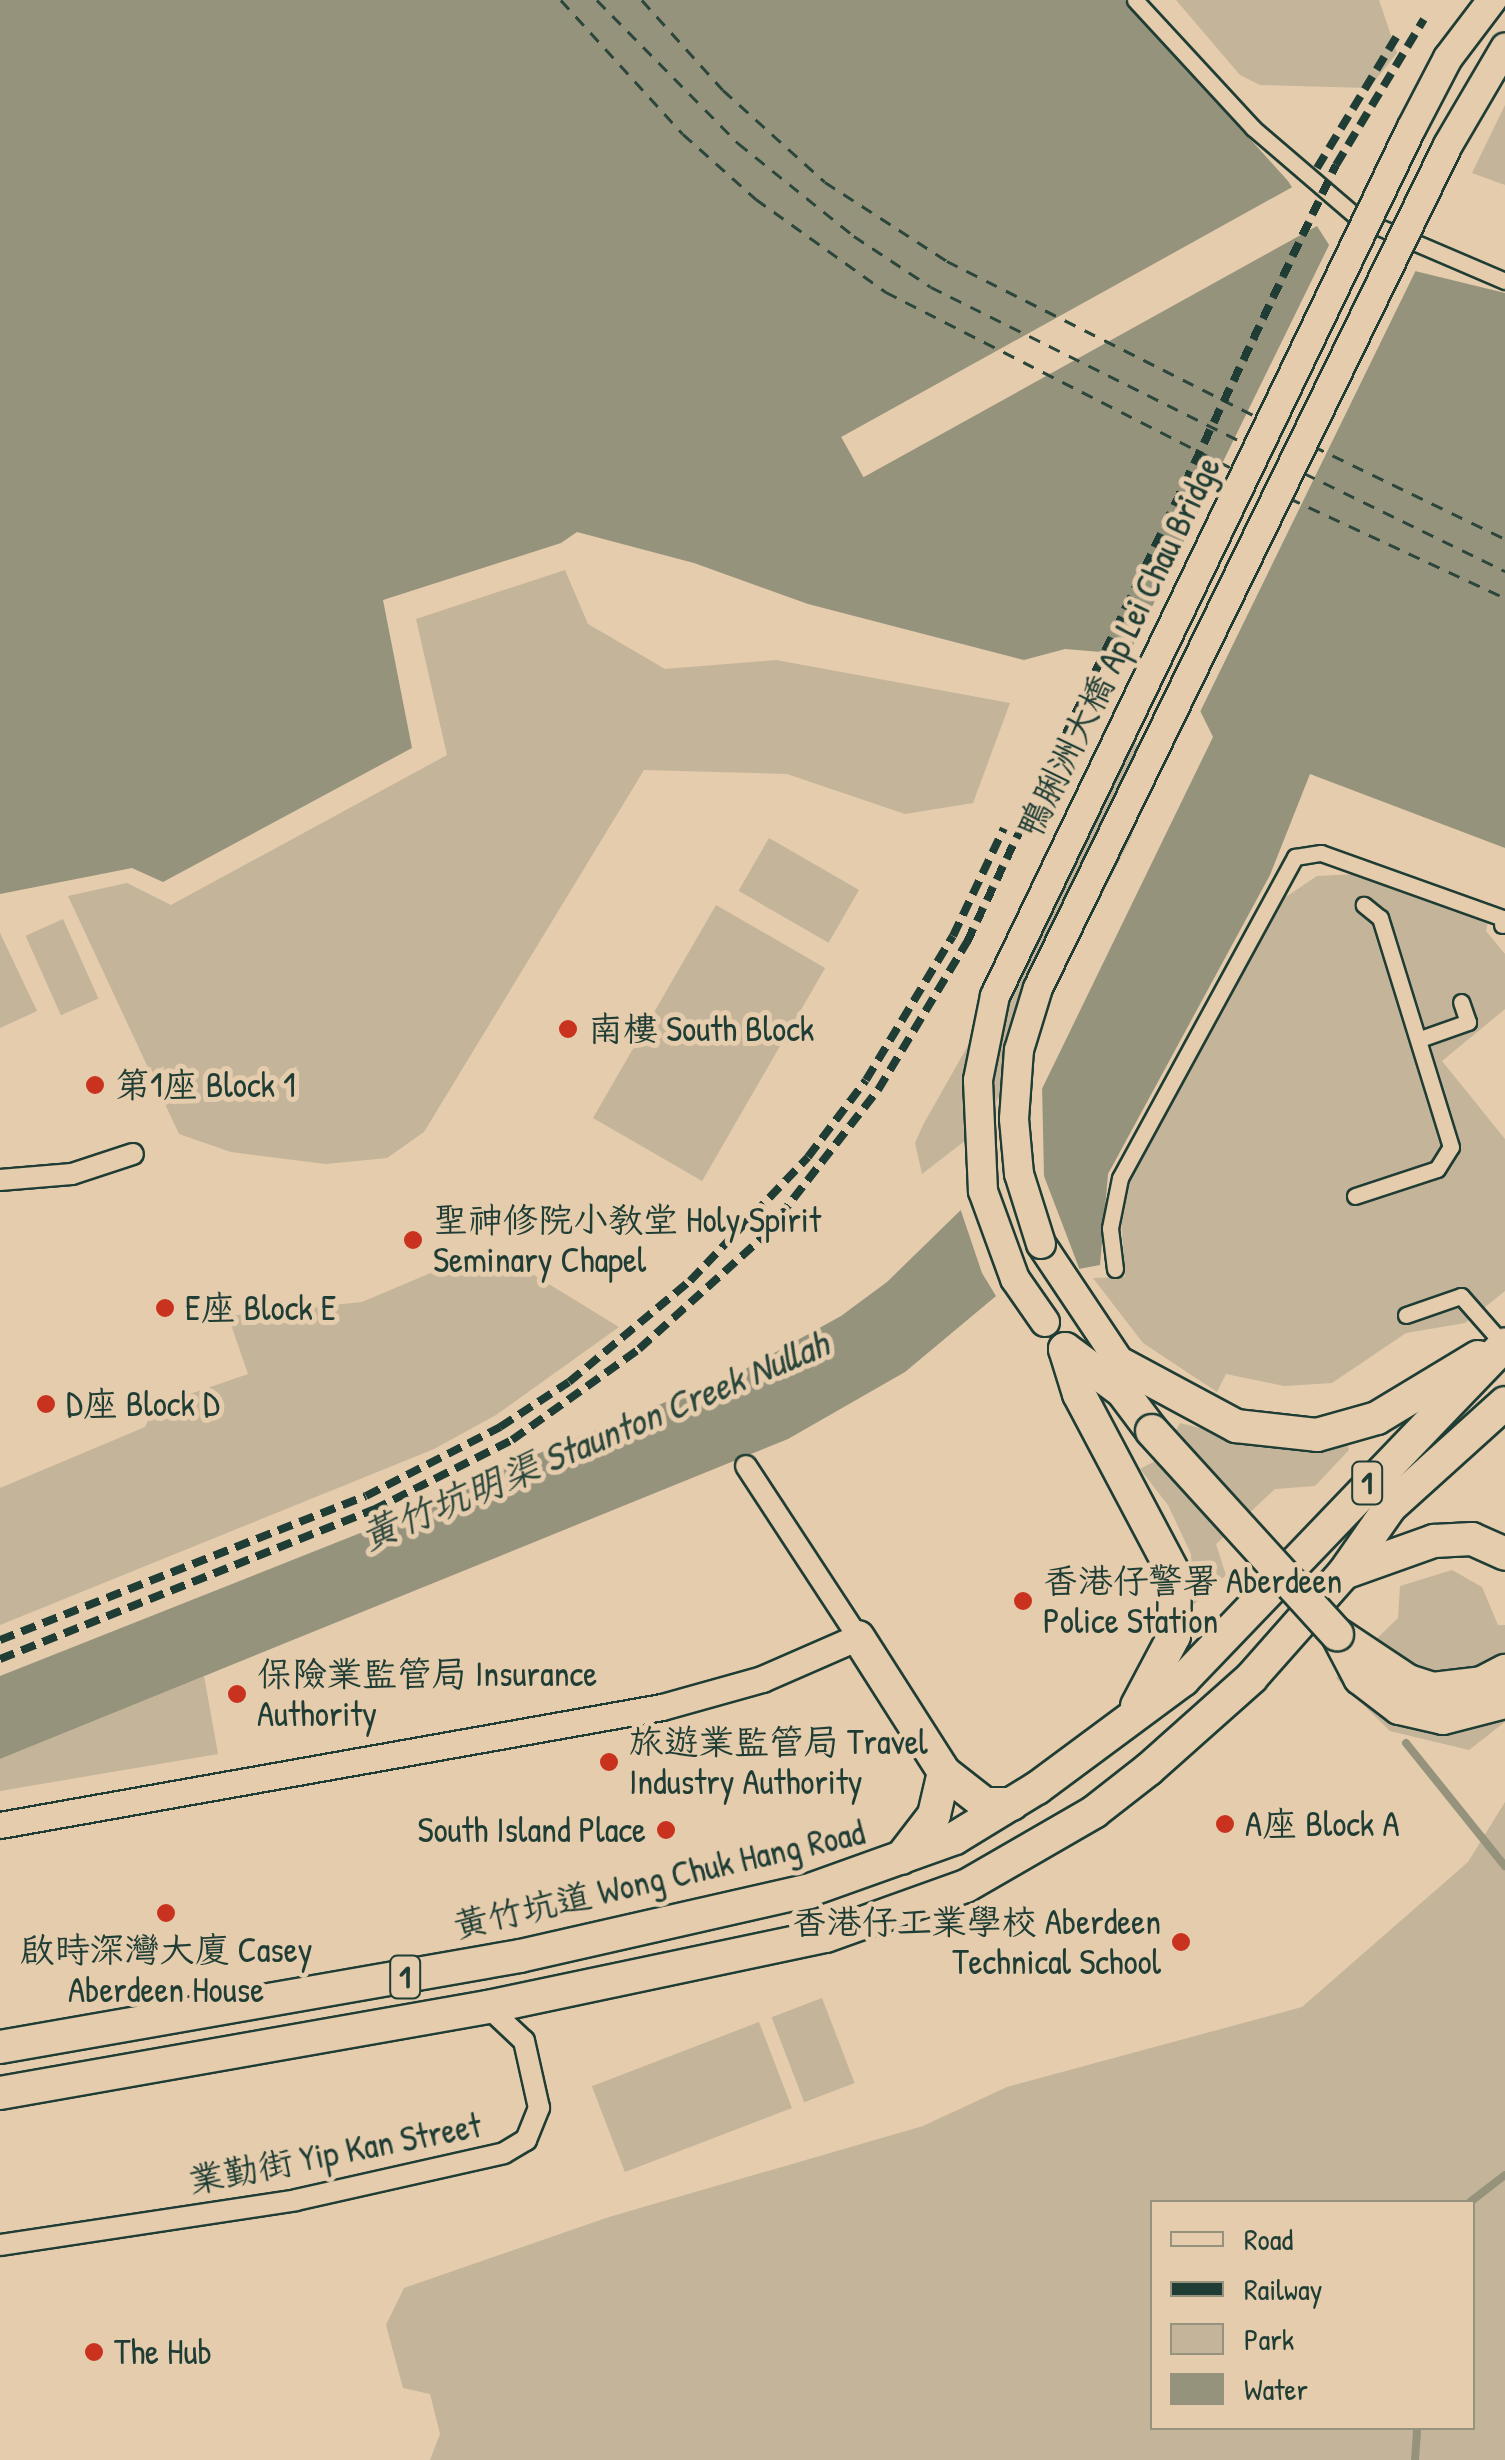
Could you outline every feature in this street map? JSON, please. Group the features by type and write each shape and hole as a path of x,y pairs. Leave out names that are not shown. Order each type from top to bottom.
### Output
{"highway":[{"path":"1065,1349 1236,1426 1302,1435 1360,1426 1505,1344"},
{"name":"黃竹坑道 Wong Chuk Hang Road","path":"0,2048 520,1956 894,1865 1012,1804 1182,1680 1298,1562 1389,1458 1505,1344"},
{"path":"1065,1349 1079,1394 1171,1558 1178,1608 1174,1636 1132,1714"},
{"path":"1121,1377 1337,1634 1360,1678 1399,1708 1443,1718 1505,1702"},
{"name":"1","path":"1,2094 488,2007 826,1936 966,1886 1094,1812 1251,1678 1344,1573 1390,1507 1505,1403"},
{"path":"1344,1573 1434,1540 1472,1539 1505,1554"},
{"path":"1337,1634 1408,1681 1433,1689 1482,1682 1505,1671"},
{"path":"858,1638 944,1772 985,1804 1012,1804"},
{"path":"894,1865 930,1822 944,1772"}],"main road":[{"name":"鴨脷洲大橋 Ap Lei Chau Bridge","path":"1065,1349 1015,1279 983,1192 978,1080 995,996 1411,128 1448,58 1492,0"},
{"path":"1121,1377 1040,1244 1024,1196 1014,1119 1026,1019 1448,145 1505,48"}],"street":[{"path":"1135,0 1254,128 1358,218 1505,281"},
{"path":"1115,1269 1110,1228 1120,1178 1295,857 1321,853 1502,922"},
{"path":"1355,1196 1437,1168 1450,1155 1420,1039 1380,918 1364,905"},
{"path":"1420,1039 1468,1022 1461,1002"},
{"path":"0,1180 72,1174 132,1154"},
{"path":"1406,1315 1461,1296 1505,1344"},
{"path":"0,1825 662,1707 762,1679 858,1638 746,1466"},
{"name":"業勤街 Yip Kan Street","path":"0,2245 296,2200 504,2153 526,2140 539,2108 524,2041 488,2007"}],"green space":[{"path":"1176,0 1379,0 1397,53 1369,88 1260,85 1240,75"},
{"path":"1505,105 1505,185 1472,173"},
{"path":"565,570 588,624 665,669 776,660 1010,703 973,803 905,814 787,774 644,770 424,1132 387,1158 326,1164 231,1152 179,1134 68,896 127,883 171,905 447,755 416,619"},
{"path":"1118,736 1163,757 1137,807 1132,836 984,1126 922,1174 915,1143 923,1125 992,1003"},
{"path":"769,838 859,890 829,943 738,891"},
{"path":"1357,874 1488,921 1486,931 1505,954 1505,1009 1442,1061 1505,1139 1505,1291 1465,1323 1406,1333 1332,1383 1284,1386 1226,1374 1217,1392 1143,1343 1093,1278 1125,1277 1121,1217 1130,1181 1280,901 1317,876"},
{"path":"716,905 825,968 702,1181 593,1118"},
{"path":"63,919 98,998 61,1015 26,936"},
{"path":"0,933 37,1011 0,1028"},
{"path":"490,1248 619,1327 496,1415 434,1449 0,1625 0,1488 145,1427 155,1406 248,1374 228,1316 362,1302"},
{"path":"1180,1423 1240,1438 1345,1437 1349,1450 1315,1486 1275,1489 1216,1544 1226,1575 1193,1605 1191,1554 1168,1505 1140,1469 1161,1458"},
{"path":"1452,1570 1482,1587 1498,1625 1505,1625 1505,1722 1469,1750 1390,1731 1336,1678 1398,1618 1400,1586"},
{"path":"204,1676 218,1754 0,1791 0,1759"},
{"path":"1505,1802 1505,2460 430,2460 440,2434 430,2394 403,2388 386,2325 404,2288 609,2217 923,2126 1007,2087 1302,2007 1468,1862"},
{"path":"822,1998 855,2083 804,2102 772,2017"},
{"path":"759,2022 792,2108 625,2172 592,2086"}],"water":[{"name":"黃竹坑明渠 Staunton Creek Nullah","path":"0,0 1125,0 1288,181 1333,251 1505,293 1505,848 1310,774 1270,875 1108,1174 1100,1265 1014,1281 905,1372 788,1439 0,1759 0,1671 740,1372 841,1316 887,1282 969,1202 1021,1132 1213,737 1188,686 1137,655 1065,649 1024,660 808,604 694,563 577,532 561,543 383,600 412,748 163,882 132,868 0,894"}],"pier":[{"path":"1296,185 1318,225 863,477 841,437"},
{"path":"1331,241 1416,270 1199,714 1167,674 1126,660"},
{"path":"1042,1084 1044,1176 1081,1273 1016,1286 999,1301 982,1273 959,1205"},
{"path":"499,1464 383,1524 0,1676 0,1666"}],"waterway":[{"path":"1406,1743 1505,1866"},
{"path":"1473,2200 1505,2175"},
{"path":"1415,2460 1417,2430"}],"ferry route":[{"path":"561,0 683,134 756,199 886,292 1233,469"},
{"path":"597,0 738,143 854,236 931,287 1248,445"},
{"path":"642,0 723,90 825,182 947,261 1257,417"},
{"path":"1313,446 1505,539"},
{"path":"1304,473 1505,571"},
{"path":"1289,498 1505,598"}],"railway":[{"path":"0,1659 373,1510 512,1440 639,1349 765,1235 878,1090 967,942 1336,165 1424,19"},
{"path":"1317,168 1400,31"},
{"path":"0,1640 366,1496 500,1427 569,1382 690,1281 808,1157 866,1080 953,936 1004,828"}],"place":[{"name":"南樓 South Block","path":"568,1029"},
{"name":"第1座 Block 1","path":"95,1085"},
{"name":"聖神修院小教堂 Holy Spirit Seminary Chapel","path":"413,1240"},
{"name":"E座 Block E","path":"165,1308"},
{"name":"D座 Block D","path":"46,1404"},
{"name":"香港仔警署 Aberdeen Police Station","path":"1023,1601"},
{"name":"保險業監管局 Insurance Authority","path":"237,1694"},
{"name":"旅遊業監管局 Travel Industry Authority","path":"609,1762"},
{"name":"A座 Block A","path":"1225,1824"},
{"name":"South Island Place","path":"666,1830"},
{"name":"啟時深灣大廈 Casey Aberdeen House","path":"166,1913"},
{"name":"香港仔工業學校 Aberdeen Technical School","path":"1181,1942"},
{"name":"The Hub","path":"94,2352"}]}
